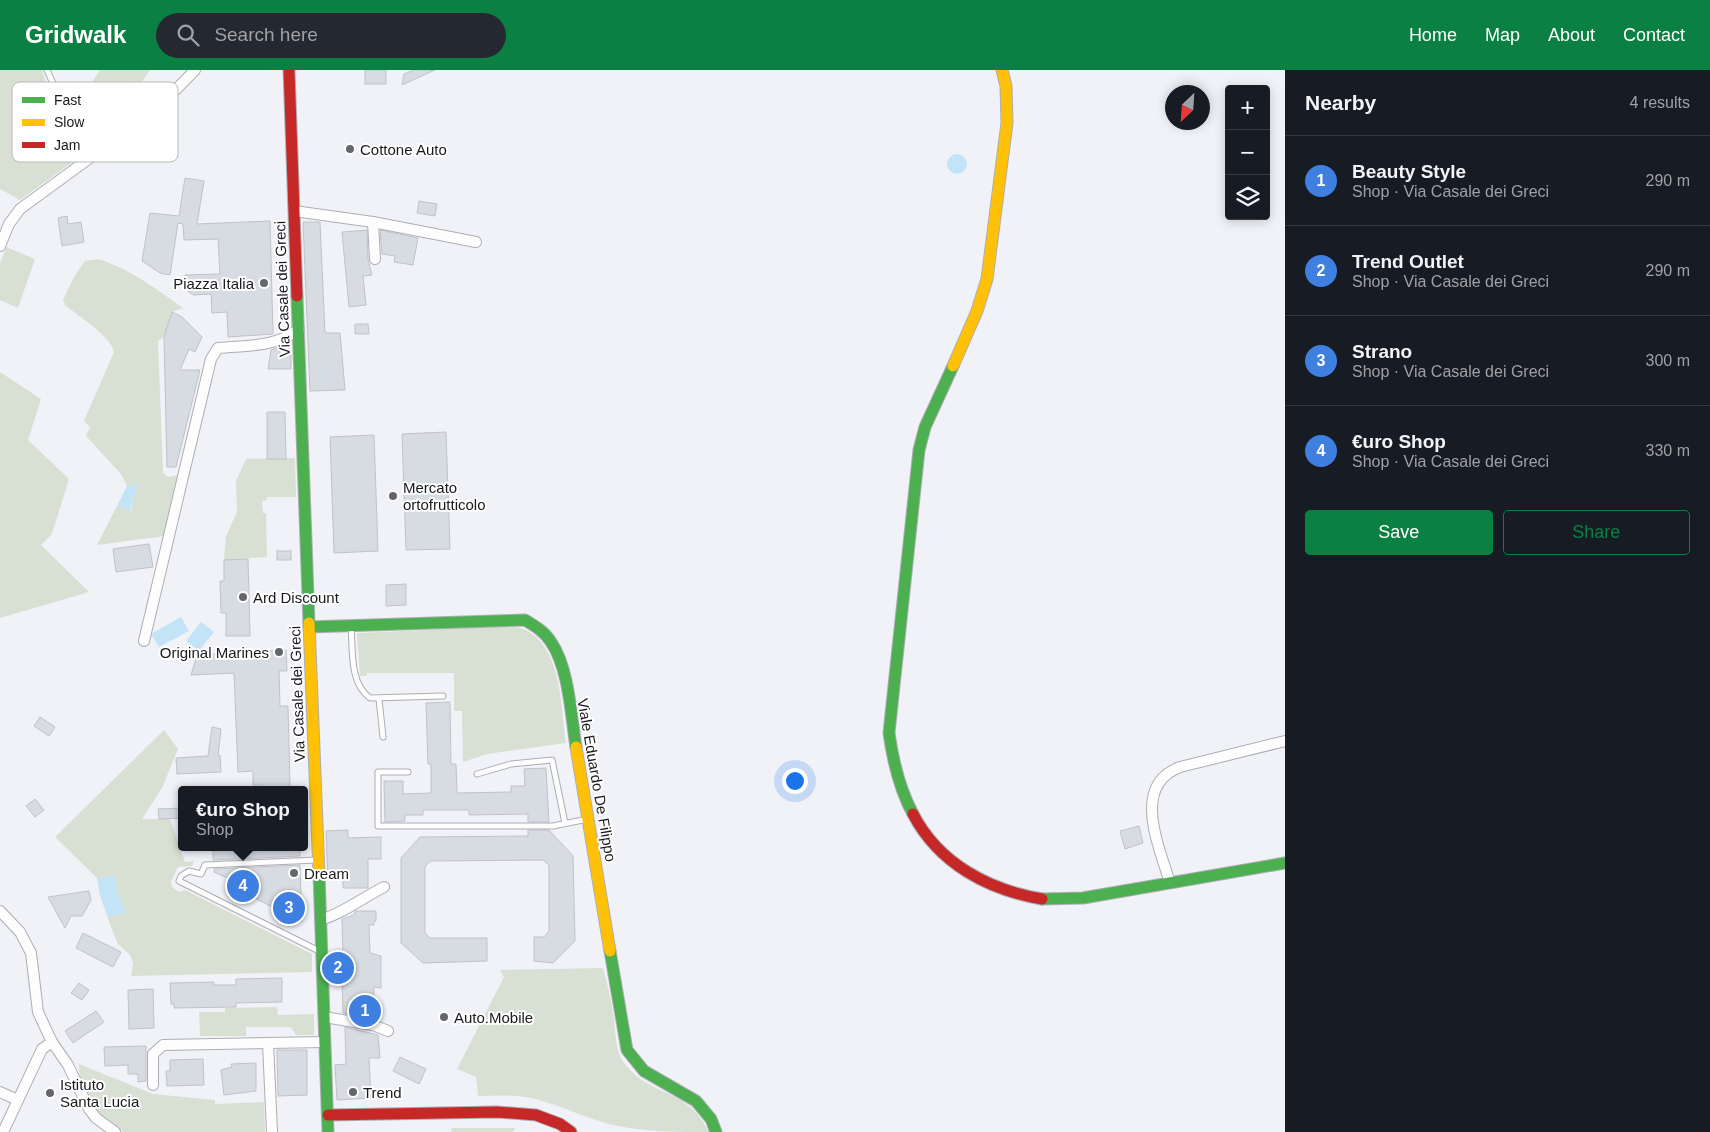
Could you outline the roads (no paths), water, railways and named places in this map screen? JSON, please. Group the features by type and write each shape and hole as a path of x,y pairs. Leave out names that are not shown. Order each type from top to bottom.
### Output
{"street":[{"path":"178,87 195,70"},
{"name":"Via Casale dei Greci","path":"289,70 328,1132"},
{"path":"1002,70 1006,86 1007,123 987,279 977,311 925,428 915,474 889,733 893,767 905,802 931,842 961,869 997,888 1028,898 1070,900 1285,863"},
{"path":"0,246 9,224 20,209 85,162"},
{"path":"294,211 373,222 476,242"},
{"path":"373,222 375,259"},
{"path":"144,641 211,359 218,348 246,347 277,342 298,329"},
{"name":"Viale Eduardo De Filippo","path":"309,627 524,620 539,628 552,640 559,654 627,1050 645,1072 686,1092 699,1103 709,1115 716,1132"},
{"path":"1170,882 1154,826 1151,802 1154,789 1162,776 1167,771 1180,767 1285,741"},
{"path":"320,920 335,916 345,907 384,887"},
{"path":"0,911 20,932 31,953 38,1012 52,1042 68,1065 89,1109 96,1118 115,1132"},
{"path":"324,1017 373,1025 388,1031"},
{"path":"2,1132 42,1049 52,1042"},
{"path":"153,1084 153,1054 163,1045 325,1042"},
{"path":"268,1043 272,1132"},
{"path":"0,1092 18,1100"},
{"path":"328,1115 497,1112 536,1115 560,1124 571,1132"}],"lane":[{"path":"47,70 52,82"},
{"path":"351,625 358,684 370,698 379,700 443,696"},
{"path":"379,700 383,737"},
{"path":"477,774 511,764 552,760 565,824"},
{"path":"408,772 378,772 378,826 553,826 588,819"},
{"path":"318,860 205,865 201,874 189,871 181,876 179,882 322,952"}],"water":[{"path":"957,154 964,157 967,164 964,171 957,174 950,171 947,164 950,157"},
{"path":"138,484 130,511 117,506 127,486"},
{"path":"181,617 189,631 159,647 151,634"},
{"path":"201,622 214,632 199,651 186,641"},
{"path":"115,876 117,892 126,913 108,917 100,895 97,878"}],"place":[{"name":"Cottone Auto","path":"350,149"},
{"name":"Piazza Italia","path":"264,283"},
{"name":"Mercato ortofrutticolo","path":"393,496"},
{"name":"Ard Discount","path":"243,597"},
{"name":"Original Marines","path":"279,652"},
{"name":"Dream","path":"294,873"},
{"name":"€uro Shop","path":"243,886"},
{"name":"Strano","path":"289,908"},
{"name":"Trend Outlet","path":"338,968"},
{"name":"Beauty Style","path":"365,1011"},
{"name":"Auto.Mobile","path":"444,1017"},
{"name":"Trend","path":"353,1092"},
{"name":"Istituto Santa Lucia","path":"50,1093"}]}
